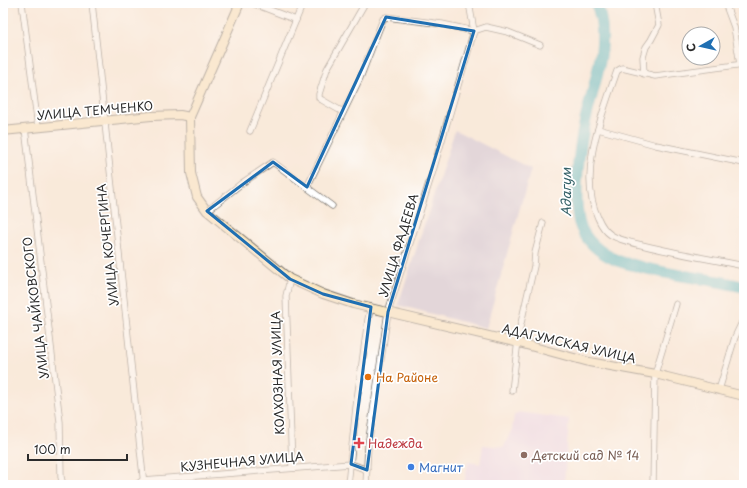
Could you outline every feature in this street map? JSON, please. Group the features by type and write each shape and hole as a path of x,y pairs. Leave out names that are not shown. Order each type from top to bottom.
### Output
{"main road":[{"path":"240,3 190,117 191,173 197,197 207,211 290,279 323,294 354,304 388,312"},
{"name":"УЛИЦА ТЕМЧЕНКО","path":"3,131 158,116 180,115 190,117"},
{"name":"АДАГУМСКАЯ УЛИЦА","path":"388,312 519,343 589,362 655,374 744,396"}],"street":[{"path":"22,3 38,127"},
{"name":"УЛИЦА КОЧЕРГИНА","path":"92,3 144,483"},
{"path":"252,3 296,20"},
{"path":"250,131 303,3"},
{"path":"343,112 319,98 319,94 327,69 365,3"},
{"name":"УЛИЦА ФАДЕЕВА","path":"366,485 368,445 388,312 432,174 474,31 469,3"},
{"path":"644,74 643,57 646,47 659,25 655,3"},
{"path":"726,3 734,27 742,64 655,76 622,68 617,71 598,130 591,162 590,186 593,208 602,226 610,235 655,248 744,266"},
{"path":"307,187 360,78 383,19 388,16 442,24 474,31 486,27 508,32 540,45"},
{"name":"УЛИЦА ЧАЙКОВСКОГО","path":"25,128 60,422 61,477 63,485"},
{"path":"598,130 656,145 744,163"},
{"path":"207,211 242,183 273,162 332,206"},
{"path":"512,391 516,352 519,343 519,332 534,266 535,253 543,223"},
{"name":"КОЛХОЗНАЯ УЛИЦА","path":"290,279 286,296 292,468"},
{"path":"653,485 655,374 676,304"},
{"name":"УЛИЦА ФАДЕЕВА","path":"348,485 356,407 368,318 371,308"},
{"path":"719,390 735,337 742,320"},
{"path":"351,464 367,470"},
{"name":"КУЗНЕЧНАЯ УЛИЦА","path":"136,485 292,468 351,464"}],"highlighted area":[{"path":"386,17 474,31 388,312 367,470 351,464 371,307 323,294 290,279 207,211 273,162 307,187"}],"shaded area":[{"path":"455,130 531,169 486,328 398,305"},
{"name":"Детский сад № 14","path":"518,412 569,419 564,485 464,485 468,462 480,464 483,445 504,447 512,429 514,415 518,414"}],"waterway":[{"name":"Адагум","path":"596,3 602,32 602,48 600,63 588,108 579,158 577,211 581,229 593,245 599,250 623,263 744,287"}],"place":[{"name":"На Районе","path":"368,377"},
{"name":"Надежда","path":"359,443"},
{"name":"Детский сад № 14","path":"524,455"},
{"name":"Магнит","path":"411,467"}]}
